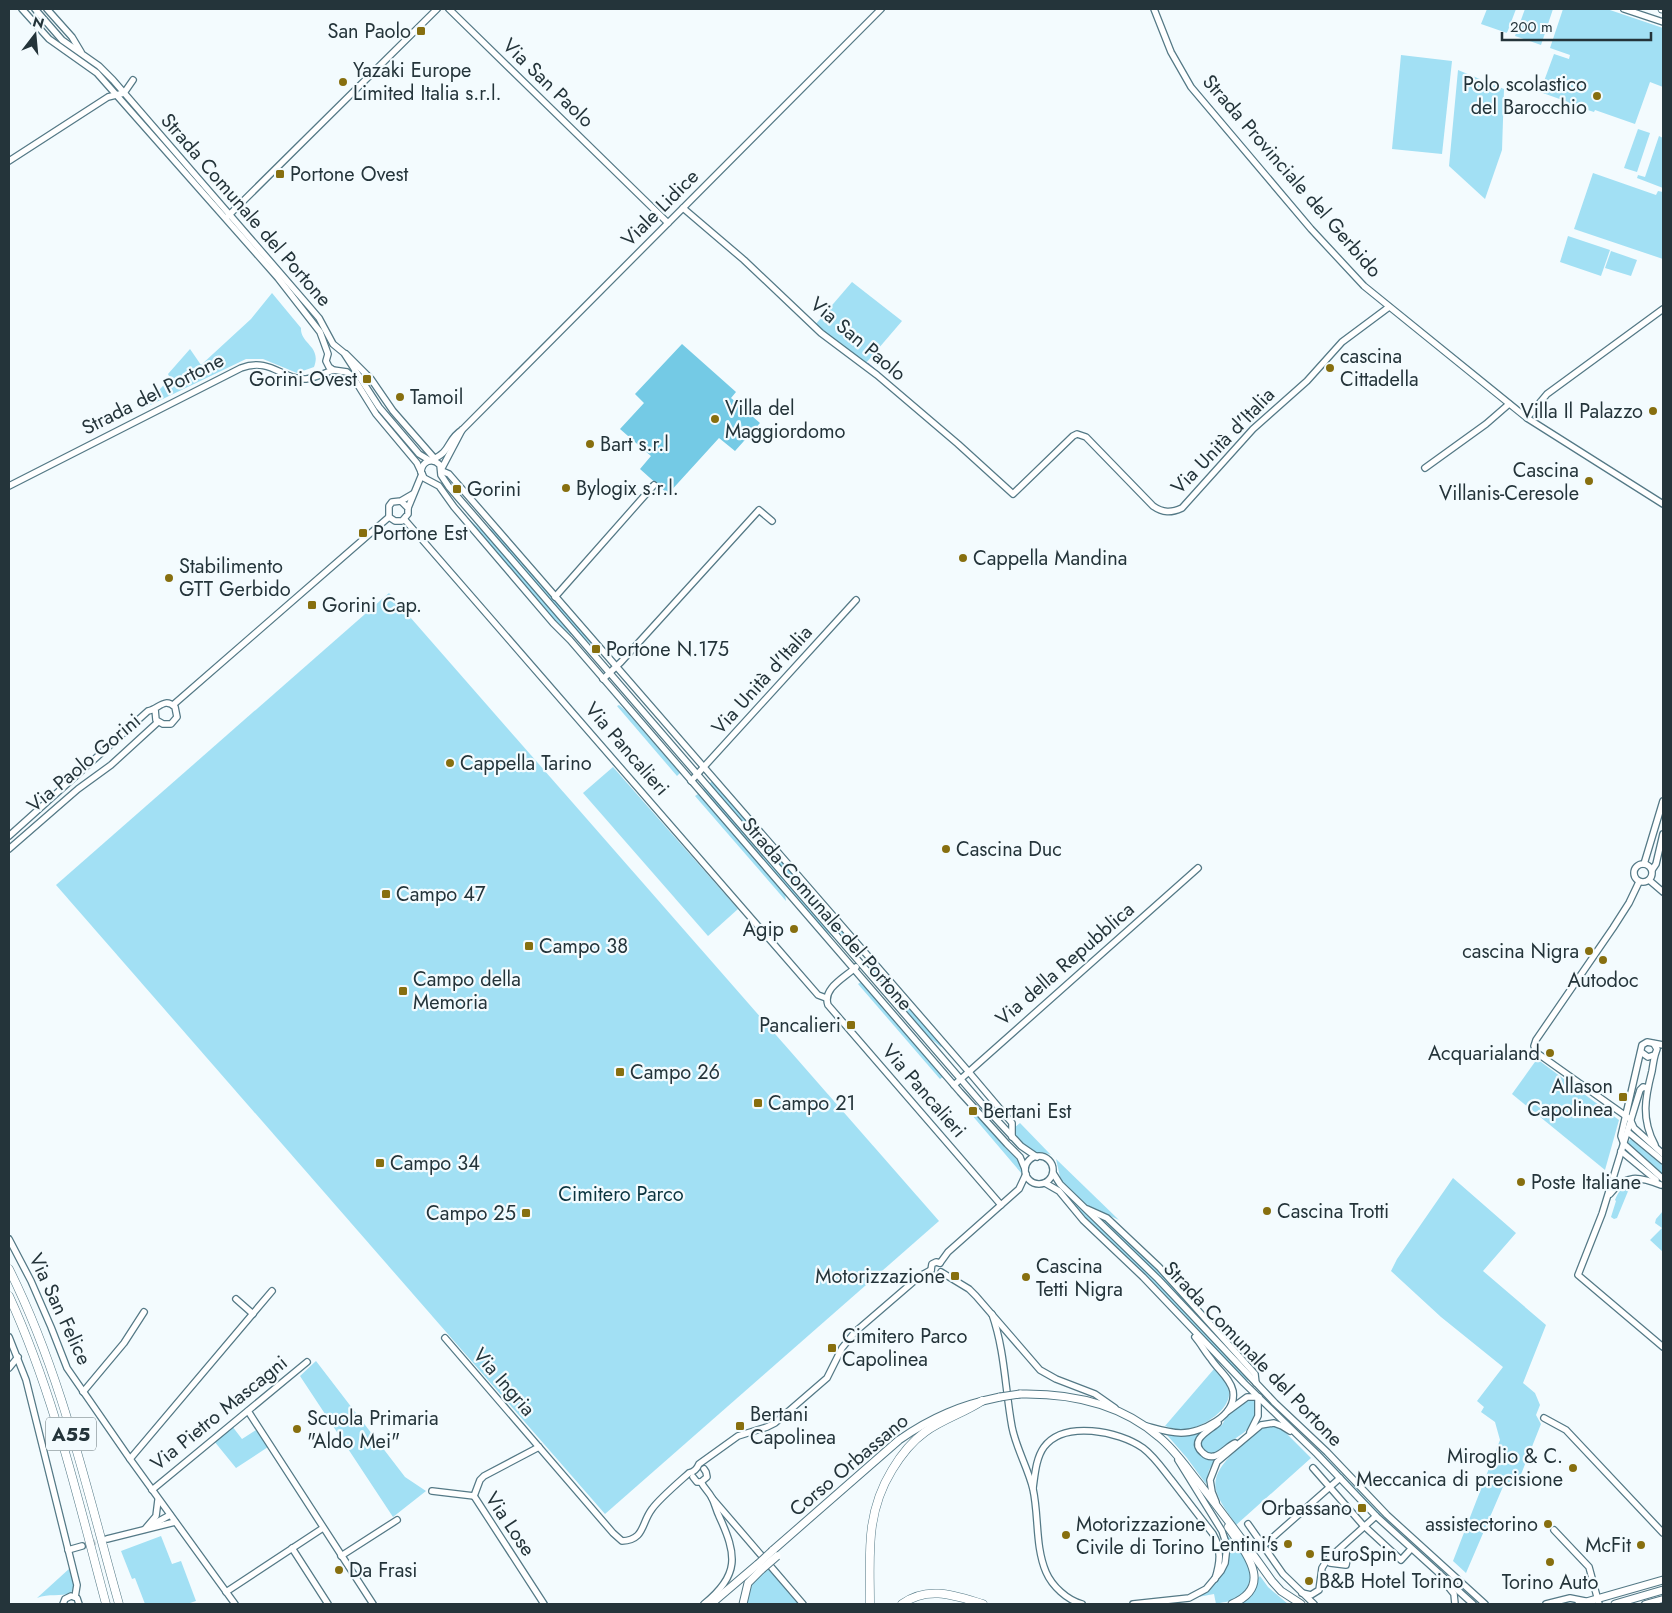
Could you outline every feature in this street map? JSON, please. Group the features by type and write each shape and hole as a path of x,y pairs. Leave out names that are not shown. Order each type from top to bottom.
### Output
{"highway":[{"name":"A55","path":"9,1269 30,1313 54,1376 119,1604"},
{"name":"A55","path":"9,1296 28,1338 52,1406 106,1604"},
{"path":"870,1603 870,1532 876,1505 887,1478 914,1440 934,1426 982,1401"},
{"path":"902,1604 916,1596 936,1593 954,1595 983,1604"}],"main road":[{"name":"Corso Orbassano","path":"711,1604 760,1567 784,1541 905,1436 934,1418 954,1409 982,1401 1020,1394 1071,1397 1094,1402 1118,1411 1145,1425 1169,1446 1186,1465 1272,1581 1281,1591 1301,1604"},
{"path":"1198,1481 1248,1557 1254,1571 1250,1591 1245,1597 1232,1604"},
{"path":"743,1604 748,1583 760,1567"},
{"path":"1579,1604 1599,1602 1663,1580"},
{"path":"1619,1604 1663,1590"}],"street":[{"name":"Strada Comunale del Portone","path":"22,9 49,40 92,68 121,94"},
{"name":"Strada Comunale del Portone","path":"34,9 62,40 105,72 121,94 319,318 333,344 371,379 396,415 412,432 432,460"},
{"name":"Strada Comunale del Portone","path":"47,9 72,38 84,56"},
{"path":"228,217 436,9 441,11 448,9"},
{"name":"Via San Paolo","path":"448,9 668,222"},
{"name":"Viale Lidice","path":"432,460 445,452 454,436 881,9"},
{"name":"Strada Provinciale del Gerbido","path":"1154,9 1174,58 1184,77 1199,98 1341,263 1389,307 1527,418 1663,504"},
{"path":"1624,9 1663,22"},
{"path":"9,161 108,97 121,94 133,80"},
{"name":"Via San Paolo","path":"683,208 744,260 821,333 877,375 958,444 1012,494"},
{"name":"Strada Comunale del Portone","path":"228,217 312,320 324,340 328,354"},
{"name":"Via Unità d'Italia","path":"1012,494 1077,434 1086,437 1159,511 1167,512 1182,508 1253,429 1307,381 1342,342 1389,307"},
{"path":"1527,418 1547,394 1663,309"},
{"path":"334,350 344,354 345,366 340,370 333,370 316,376 326,361 328,354 334,350"},
{"name":"Strada Comunale del Portone","path":"344,354 361,376 376,402 401,434 419,454 438,462 449,487 475,518 960,1078 1024,1150 1037,1156"},
{"path":"326,361 333,370"},
{"name":"Strada del Portone","path":"9,486 247,366 257,364 268,366 299,378 309,379 316,376"},
{"name":"Strada Comunale del Portone","path":"340,370 353,377 376,414 417,463 421,473 439,486 454,507 954,1085 1020,1157 1025,1172"},
{"path":"1425,468 1486,424 1509,404"},
{"path":"396,415 401,434"},
{"name":"Strada Comunale del Portone","path":"389,419 412,432"},
{"name":"Viale Lidice","path":"442,471 462,430"},
{"path":"389,517 397,522 405,520 423,465 432,460"},
{"name":"Strada Comunale del Portone","path":"442,471 449,474 968,1071 1012,1123 1012,1136"},
{"path":"430,481 438,479 442,471"},
{"name":"Via Paolo Gorini","path":"173,705 389,517 388,506 392,502 401,501 430,481"},
{"path":"555,597 654,486"},
{"path":"401,501 408,508"},
{"path":"603,679 759,510 772,521"},
{"name":"Strada Comunale del Portone","path":"475,518 494,526"},
{"name":"Via Pancalieri","path":"405,520 818,995 826,998 834,1012 1001,1205"},
{"name":"Via Unità d'Italia","path":"691,781 856,600"},
{"name":"Via Paolo Gorini","path":"9,836 148,711 155,709 163,703 173,705 177,711 175,720 166,725 158,722 155,717 155,709"},
{"name":"Via Paolo Gorini","path":"9,849 78,789 112,765 158,722"},
{"path":"1663,801 1652,833 1648,866 1652,875 1650,880 1645,883 1639,882 1635,878 1634,870 1638,865 1648,866 1656,864 1663,834"},
{"name":"Via della Repubblica","path":"954,1085 1198,868"},
{"path":"1650,880 1663,892"},
{"path":"1639,882 1629,903 1536,1040 1534,1046 1537,1053 1624,1115 1631,1121 1634,1128 1663,1154"},
{"path":"826,998 831,988 854,969 866,955"},
{"path":"1657,1149 1646,1123 1644,1111 1655,1049 1650,1042 1642,1045 1624,1115 1621,1140 1663,1183"},
{"path":"1641,1052 1648,1057 1655,1049 1663,1046"},
{"path":"1647,1088 1643,1087 1640,1090 1607,1198 1578,1275 1663,1347"},
{"path":"1628,1132 1663,1161"},
{"path":"1621,1151 1663,1183"},
{"path":"940,1263 948,1252 1019,1189 1050,1180 1053,1173 1050,1162 1046,1158 1037,1156 1028,1162 1019,1189"},
{"path":"1025,1172 1031,1182 1036,1184"},
{"name":"Strada Comunale del Portone","path":"1053,1173 1058,1182 1158,1279 1275,1403 1327,1452 1387,1515 1485,1604"},
{"path":"1607,1198 1621,1182 1628,1179 1641,1178 1663,1183"},
{"name":"Strada Comunale del Portone","path":"1045,1183 1059,1191 1083,1220 1150,1284 1376,1516 1473,1604"},
{"name":"Strada Comunale del Portone","path":"1085,1208 1107,1218 1163,1271 1255,1374"},
{"name":"Via San Felice","path":"9,1239 52,1327 66,1368 170,1516 235,1604"},
{"path":"931,1270 932,1264 940,1263"},
{"path":"940,1263 942,1267 941,1272"},
{"path":"931,1270 935,1274 941,1272 969,1289 1040,1370 1056,1379 1095,1394 1118,1411"},
{"path":"803,1604 712,1498 701,1482 697,1482 699,1464 738,1436 775,1423 827,1378 842,1348 855,1332 920,1276 931,1270"},
{"path":"130,1459 272,1291"},
{"path":"236,1299 252,1314"},
{"name":"Via San Felice","path":"83,1392 124,1343 144,1312"},
{"path":"992,1314 1001,1342 1012,1429 1033,1490 1039,1547 1046,1573 1062,1593 1075,1602 1082,1604"},
{"path":"1187,1324 1230,1385 1233,1395 1228,1411"},
{"path":"9,1337 26,1380 48,1463 77,1585 74,1597"},
{"name":"Via Ingria","path":"445,1338 617,1538 622,1541 638,1535 652,1507 676,1486 697,1472"},
{"path":"9,1368 18,1357"},
{"name":"Via Pietro Mascagni","path":"152,1490 307,1362"},
{"name":"Corso Orbassano","path":"1250,1432 1258,1416 1255,1374"},
{"name":"Corso Orbassano","path":"1242,1440 1231,1445 1216,1456 1206,1456 1199,1448 1199,1438 1202,1434 1216,1425 1228,1411 1247,1397 1258,1397"},
{"path":"1258,1397 1275,1403"},
{"path":"248,1411 373,1604"},
{"name":"Corso Orbassano","path":"1145,1425 1173,1432 1190,1432 1206,1427 1222,1418"},
{"path":"1544,1418 1566,1430 1663,1533"},
{"name":"Corso Orbassano","path":"1218,1506 1210,1485 1214,1467 1250,1432 1261,1425 1274,1423 1303,1439"},
{"path":"1033,1490 1039,1455 1050,1441 1065,1433 1075,1431 1097,1432 1140,1446 1159,1464 1214,1534 1220,1556 1220,1564 1215,1579"},
{"path":"1133,1604 1189,1598 1206,1589 1225,1563 1225,1538 1222,1531 1169,1446"},
{"path":"474,1496 480,1480 484,1476 539,1447"},
{"name":"Strada Comunale del Portone","path":"1313,1468 1365,1527 1401,1560 1411,1548"},
{"path":"697,1472 706,1472 707,1477 701,1482"},
{"name":"Strada Comunale del Portone","path":"1263,1546 1340,1478"},
{"name":"Via Lose","path":"432,1491 474,1496 544,1604"},
{"path":"144,1529 156,1516 158,1498"},
{"path":"704,1604 720,1589 728,1577 732,1563 730,1540 712,1498"},
{"path":"144,1529 170,1516"},
{"path":"1302,1593 1311,1595 1319,1590 1322,1568 1327,1560 1376,1516"},
{"path":"341,1556 397,1520"},
{"path":"106,1540 176,1522"},
{"path":"1248,1524 1284,1574 1314,1604"},
{"path":"226,1592 323,1528"},
{"path":"1554,1530 1589,1567 1599,1602"},
{"path":"68,1550 82,1546"},
{"path":"292,1548 328,1604"},
{"path":"1327,1560 1330,1563 1346,1565 1347,1560 1338,1550"},
{"path":"1443,1578 1454,1594 1455,1604"},
{"path":"64,1604 68,1597 74,1597 79,1601 79,1604"},
{"path":"1546,1604 1570,1598 1587,1602"},
{"path":"1645,1604 1663,1599"}],"green space":[{"path":"1487,9 1516,9 1507,33 1481,24"},
{"path":"1525,9 1553,9 1541,45 1515,36"},
{"path":"1563,9 1607,9 1663,28 1663,87 1650,82 1635,124 1595,110 1594,112 1572,105 1570,110 1566,109 1568,102 1540,92 1554,54 1569,59 1570,55 1550,48"},
{"path":"1401,55 1452,61 1442,154 1392,149"},
{"path":"1458,70 1504,89 1502,150 1485,199 1449,166"},
{"path":"1638,129 1650,133 1637,172 1624,168"},
{"path":"1659,136 1663,138 1663,188 1637,178 1638,175 1645,177"},
{"path":"1593,173 1656,195 1658,191 1663,192 1663,259 1574,229"},
{"path":"1568,236 1610,250 1601,276 1560,262"},
{"path":"1611,251 1637,260 1631,276 1605,268"},
{"path":"852,282 902,321 866,363 815,325"},
{"path":"272,293 301,328 304,338 315,354 314,367 297,373 263,359 246,359 142,409 141,407 170,378 168,374 190,349 201,365 251,319"},
{"path":"452,500 488,536 571,635 555,620"},
{"path":"486,526 496,532 594,647 582,636"},
{"name":"Cimitero Parco","path":"389,593 939,1221 605,1514 56,885"},
{"path":"619,705 680,773 677,776 617,706"},
{"path":"613,767 738,909 708,936 583,793"},
{"path":"712,781 858,949 856,950 830,923 709,784"},
{"path":"705,787 834,938 818,924 705,793 703,789"},
{"path":"698,794 785,894 786,901 695,796"},
{"path":"876,969 941,1047 930,1038 873,972"},
{"path":"861,982 944,1076 940,1079 858,984"},
{"path":"1537,1059 1619,1120 1605,1170 1512,1094"},
{"path":"974,1111 1004,1146 1019,1159 1022,1174 971,1114"},
{"path":"1020,1123 1051,1155 1031,1151 1021,1143 1016,1136 1014,1128"},
{"path":"1631,1139 1663,1166 1663,1176 1627,1143"},
{"path":"1056,1159 1119,1220 1085,1204 1061,1181"},
{"path":"1453,1178 1516,1233 1483,1271 1546,1325 1523,1383 1535,1393 1540,1405 1536,1415 1541,1424 1518,1482 1505,1482 1466,1573 1453,1561 1500,1440 1495,1422 1481,1412 1484,1407 1477,1401 1503,1367 1441,1317 1391,1271 1397,1259"},
{"path":"1640,1183 1639,1187 1631,1184"},
{"path":"1631,1184 1617,1218 1614,1219 1611,1217 1615,1200 1621,1190"},
{"path":"1066,1195 1162,1287 1249,1379 1246,1382 1159,1289 1080,1213"},
{"path":"1663,1211 1663,1252 1650,1240 1662,1228 1655,1223"},
{"path":"1096,1214 1106,1218 1160,1271 1226,1347 1166,1284"},
{"path":"316,1361 405,1477 426,1491 393,1517 300,1376"},
{"path":"1214,1369 1225,1382 1229,1392 1226,1405 1221,1411 1208,1421 1194,1428 1179,1429 1165,1426"},
{"path":"1255,1399 1256,1415 1247,1429 1218,1452 1214,1454 1206,1453 1201,1446 1202,1438 1222,1425 1226,1417 1242,1403"},
{"path":"232,1426 242,1439 256,1430 268,1447 236,1468 214,1441"},
{"path":"1267,1427 1282,1429 1311,1458 1236,1525 1217,1494 1216,1481 1218,1472 1230,1456 1261,1429"},
{"path":"1201,1432 1198,1437 1198,1448 1216,1459 1209,1470 1206,1484 1167,1435 1187,1435"},
{"path":"1316,1447 1381,1515 1472,1598 1471,1600 1378,1516 1314,1448"},
{"path":"1226,1533 1248,1564 1251,1578 1244,1594 1240,1597 1216,1604 1214,1594 1198,1597 1219,1578 1224,1570 1228,1553"},
{"path":"161,1536 172,1564 181,1561 196,1601 187,1604 145,1604 135,1578 132,1579 121,1551"},
{"path":"70,1568 74,1585 71,1593 37,1598"},
{"path":"768,1568 800,1604 747,1604 750,1588"},
{"path":"1260,1576 1268,1587 1288,1604 1239,1604 1251,1593"}],"shaded area":[{"path":"682,344 736,392 731,398 760,423 735,451 719,438 668,494 640,469 651,456 620,429 644,403 635,394"}],"waterway":[{"path":"868,363 893,385"}],"tunnel":[{"path":"82,1546 104,1540"}],"place":[{"name":"San Paolo","path":"421,31"},
{"name":"Yazaki Europe Limited Italia s.r.l.","path":"343,82"},
{"name":"Polo scolastico del Barocchio","path":"1597,96"},
{"name":"Portone Ovest","path":"280,174"},
{"name":"cascina Cittadella","path":"1330,368"},
{"name":"Gorini Ovest","path":"367,379"},
{"name":"Tamoil","path":"400,397"},
{"name":"Villa Il Palazzo","path":"1653,411"},
{"name":"Villa del Maggiordomo","path":"715,419"},
{"name":"Bart s.r.l","path":"590,444"},
{"name":"Cascina Villanis-Ceresole","path":"1589,481"},
{"name":"Bylogix s.r.l.","path":"566,488"},
{"name":"Gorini","path":"457,489"},
{"name":"Portone Est","path":"363,533"},
{"name":"Cappella Mandina","path":"963,558"},
{"name":"Stabilimento GTT Gerbido","path":"169,578"},
{"name":"Gorini Cap.","path":"312,605"},
{"name":"Portone N.175","path":"596,649"},
{"name":"Cappella Tarino","path":"450,763"},
{"name":"Cascina Duc","path":"946,849"},
{"name":"Campo 47","path":"386,894"},
{"name":"Agip","path":"794,929"},
{"name":"Campo 38","path":"529,946"},
{"name":"cascina Nigra","path":"1589,951"},
{"name":"Autodoc","path":"1603,960"},
{"name":"Campo della Memoria","path":"403,991"},
{"name":"Pancalieri","path":"851,1025"},
{"name":"Acquarialand","path":"1550,1053"},
{"name":"Campo 26","path":"620,1072"},
{"name":"Allason Capolinea","path":"1623,1097"},
{"name":"Campo 21","path":"758,1103"},
{"name":"Bertani Est","path":"973,1111"},
{"name":"Campo 34","path":"380,1163"},
{"name":"Poste Italiane","path":"1521,1182"},
{"name":"Cascina Trotti","path":"1267,1211"},
{"name":"Campo 25","path":"526,1213"},
{"name":"Motorizzazione","path":"955,1276"},
{"name":"Cascina Tetti Nigra","path":"1026,1277"},
{"name":"Cimitero Parco Capolinea","path":"832,1348"},
{"name":"Bertani Capolinea","path":"740,1426"},
{"name":"Scuola Primaria \"Aldo Mei\"","path":"297,1429"},
{"name":"Miroglio & C. Meccanica di precisione","path":"1573,1468"},
{"name":"Orbassano","path":"1362,1508"},
{"name":"assistectorino","path":"1548,1524"},
{"name":"Motorizzazione Civile di Torino","path":"1066,1535"},
{"name":"Lentini's","path":"1288,1544"},
{"name":"McFit","path":"1641,1545"},
{"name":"EuroSpin","path":"1310,1554"},
{"name":"Torino Auto","path":"1550,1562"},
{"name":"Da Frasi","path":"339,1570"},
{"name":"B&B Hotel Torino","path":"1309,1581"}]}
